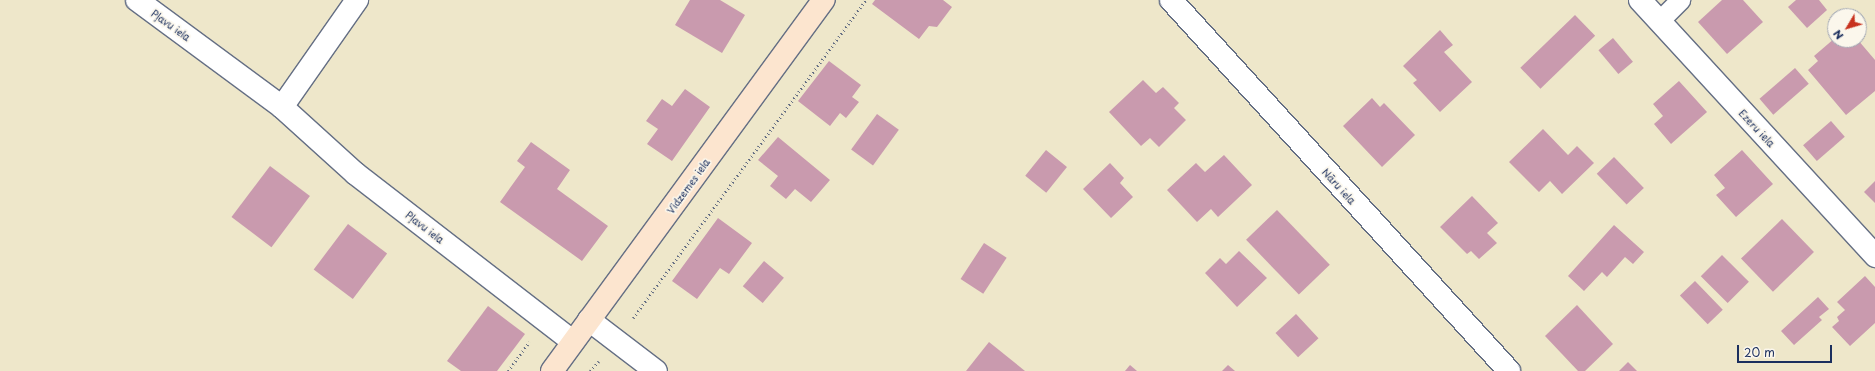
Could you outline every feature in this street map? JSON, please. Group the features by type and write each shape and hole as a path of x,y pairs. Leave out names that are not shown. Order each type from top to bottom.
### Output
{"street":[{"name":"Pļavu iela","path":"137,0 282,107 356,174 573,342"},
{"path":"282,107 357,0"},
{"name":"Vidzemes iela","path":"552,371 824,0"},
{"name":"Nāru iela","path":"1171,0 1509,371"},
{"name":"Ezeru iela","path":"1640,0 1875,256"},
{"path":"589,320 656,371"}],"lane":[{"path":"1659,20 1680,0"}],"path":[{"path":"590,371 616,341 866,0"}],"building":[{"path":"690,0 720,0 745,15 722,53 675,25"},
{"path":"875,0 943,0 952,7 937,27 929,26 919,39 872,4"},
{"path":"1722,0 1743,0 1763,22 1727,54 1698,22"},
{"path":"1796,0 1819,0 1827,10 1807,28 1788,7"},
{"path":"1575,15 1595,36 1540,89 1520,68"},
{"path":"1440,30 1453,45 1444,52 1472,82 1440,112 1413,83 1417,80 1403,66"},
{"path":"1613,38 1633,62 1618,74 1598,50"},
{"path":"1827,45 1827,48 1865,48 1875,60 1875,91 1846,115 1808,70 1818,61 1814,56"},
{"path":"829,61 861,85 852,97 859,102 846,118 840,113 830,126 798,101"},
{"path":"1795,68 1809,84 1773,115 1760,99"},
{"path":"1143,80 1156,93 1163,87 1179,103 1174,108 1186,120 1159,147 1150,138 1141,146 1109,112"},
{"path":"1679,81 1707,112 1671,144 1654,124 1663,116 1653,104"},
{"path":"685,89 710,107 672,161 647,144 658,129 646,121 662,99 672,106"},
{"path":"1372,98 1380,107 1384,103 1415,135 1382,167 1343,126"},
{"path":"877,114 899,130 873,165 851,150"},
{"path":"1831,121 1845,137 1817,161 1803,145"},
{"path":"1543,129 1568,155 1577,146 1594,163 1562,194 1550,181 1539,192 1509,162"},
{"path":"778,137 830,180 811,202 795,189 786,199 770,186 778,176 758,160"},
{"path":"531,142 570,170 557,189 608,226 582,261 500,202 525,167 517,161"},
{"path":"1046,150 1067,167 1046,193 1025,176"},
{"path":"1742,150 1773,184 1736,217 1716,195 1725,188 1714,175"},
{"path":"1224,155 1252,185 1218,217 1211,209 1197,222 1167,190 1196,163 1205,172"},
{"path":"1614,157 1644,188 1627,205 1597,174"},
{"path":"1110,163 1124,178 1120,183 1133,197 1111,218 1083,189"},
{"path":"270,166 310,196 271,247 231,217"},
{"path":"1875,181 1875,203 1864,192"},
{"path":"1472,196 1498,223 1487,233 1497,243 1479,259 1471,251 1467,254 1440,227"},
{"path":"1277,210 1330,265 1299,295 1246,240"},
{"path":"718,218 752,243 729,274 720,268 697,299 672,281"},
{"path":"1782,219 1814,252 1773,292 1741,259"},
{"path":"348,224 387,253 353,299 314,270"},
{"path":"1614,225 1644,252 1633,264 1625,257 1607,277 1602,272 1584,291 1568,276"},
{"path":"984,243 1007,258 983,294 961,279"},
{"path":"1239,251 1267,278 1237,307 1205,273 1220,258 1226,264"},
{"path":"1722,255 1749,282 1728,303 1701,276"},
{"path":"764,261 784,278 763,303 743,286"},
{"path":"1865,276 1875,287 1875,323 1850,346 1832,327 1839,321 1837,317 1845,310 1837,302"},
{"path":"1695,281 1723,310 1708,324 1680,296"},
{"path":"1818,297 1829,309 1819,317 1822,320 1794,345 1781,331"},
{"path":"1577,305 1613,344 1585,371 1578,371 1545,336"},
{"path":"488,306 525,334 497,371 461,371 447,361"},
{"path":"1296,314 1319,338 1298,357 1276,333"},
{"path":"989,342 1025,371 966,371"},
{"path":"1628,362 1637,371 1619,371"},
{"path":"1130,365 1137,371 1125,371"},
{"path":"1228,365 1235,371 1222,371"}]}
